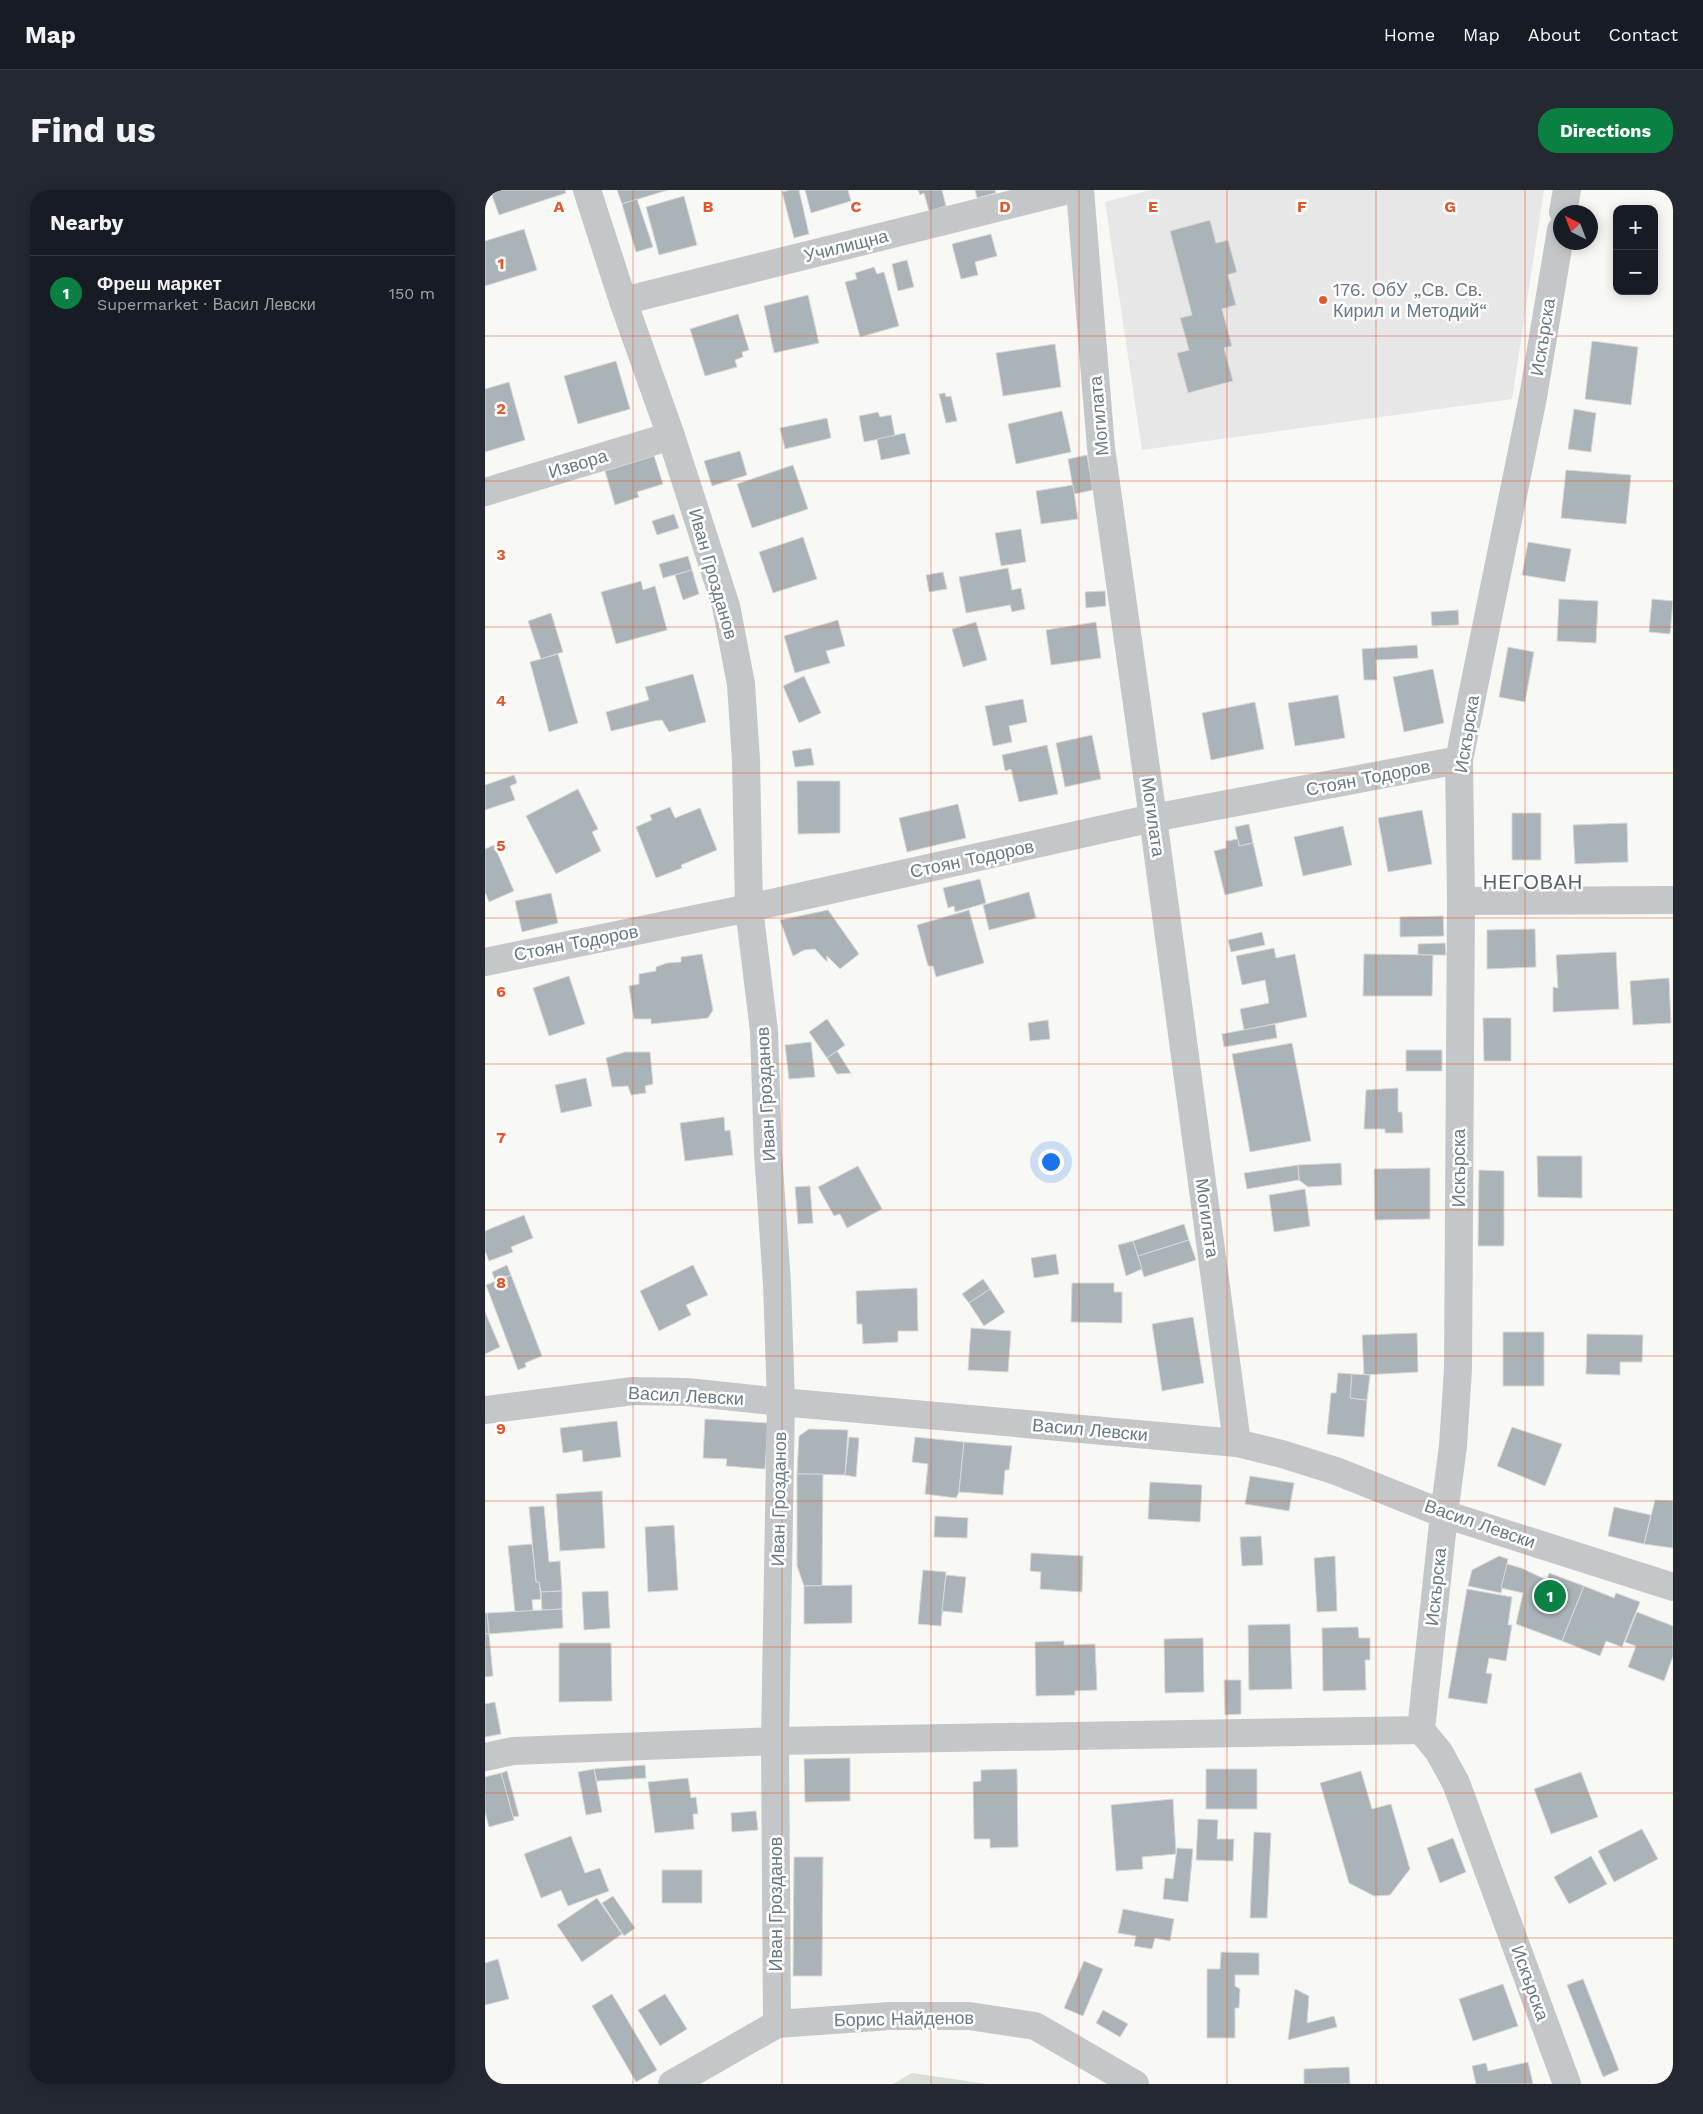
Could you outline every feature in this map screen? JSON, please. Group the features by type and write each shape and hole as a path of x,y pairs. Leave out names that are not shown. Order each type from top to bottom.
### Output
{"street":[{"name":"Иван Грозданов","path":"587,190 623,301 671,436 726,606 741,684 746,760 749,908 764,1031 768,1153 777,1284 781,1402 775,1741 777,2024"},
{"name":"Училищна","path":"623,301 1069,190"},
{"name":"Могилата","path":"1079,190 1101,448 1237,1443"},
{"path":"1564,205 1567,190"},
{"name":"Искърска","path":"1558,250 1533,397 1459,760 1461,901 1458,1368 1453,1446 1421,1730 1439,1752 1456,1783 1567,2084"},
{"name":"Извора","path":"485,492 671,436"},
{"name":"Стоян Тодоров","path":"485,962 749,908 1153,818 1459,760"},
{"path":"1461,901 1673,900"},
{"name":"Васил Левски","path":"485,1410 633,1391 687,1392 1237,1443 1282,1454 1336,1471 1444,1514 1673,1587"},
{"path":"485,1756 513,1751 775,1741 1421,1730"},
{"name":"Борис Найденов","path":"672,2084 777,2024 890,2016 969,2016 1035,2026 1135,2084"}],"shaded area":[{"name":"176. ОбУ „Св. Св. Кирил и Методий“","path":"1150,190 1544,190 1512,399 1142,450 1105,202"},
{"path":"912,2073 987,2084 893,2084"}],"building":[{"path":"490,190 565,190 566,193 499,215"},
{"path":"617,190 668,190 622,204"},
{"path":"799,190 809,234 794,238 782,192"},
{"path":"805,190 848,190 851,201 811,213"},
{"path":"918,190 942,190 946,206 929,211 924,193 920,195"},
{"path":"975,190 995,190 996,193 977,198"},
{"path":"684,196 697,245 659,255 646,207"},
{"path":"637,199 653,247 636,252 622,204"},
{"path":"1210,220 1216,243 1228,240 1237,272 1228,275 1236,305 1222,309 1232,346 1224,348 1233,381 1188,393 1177,353 1189,350 1180,318 1192,315 1170,231"},
{"path":"524,229 537,270 485,286 485,241"},
{"path":"991,234 997,256 975,262 978,275 961,279 952,244"},
{"path":"907,260 914,287 898,291 892,264"},
{"path":"874,267 877,274 884,272 899,326 860,337 845,282 857,279 855,273"},
{"path":"808,295 819,343 774,353 764,306"},
{"path":"738,314 749,350 742,352 743,357 735,360 737,367 705,376 690,329"},
{"path":"1592,341 1638,347 1631,405 1585,399"},
{"path":"1055,344 1061,387 1003,396 996,353"},
{"path":"616,361 630,409 578,424 564,376"},
{"path":"509,382 525,440 485,452 485,389"},
{"path":"945,393 946,397 951,396 957,421 946,423 939,394"},
{"path":"1574,409 1596,413 1591,452 1568,449"},
{"path":"1062,411 1071,452 1016,464 1008,424"},
{"path":"878,412 880,417 891,415 895,436 864,442 859,416"},
{"path":"827,418 831,438 785,449 780,428"},
{"path":"905,433 910,454 881,460 877,439"},
{"path":"740,451 747,475 712,486 704,461"},
{"path":"1087,455 1093,490 1074,494 1068,459"},
{"path":"654,456 663,484 637,492 639,497 615,505 605,471"},
{"path":"793,465 808,509 752,528 737,484"},
{"path":"1566,470 1631,475 1626,524 1561,518"},
{"path":"1073,485 1078,519 1041,524 1036,491"},
{"path":"674,514 679,528 657,535 652,521"},
{"path":"1021,529 1026,562 1001,566 995,533"},
{"path":"803,537 817,579 773,593 759,552"},
{"path":"1528,542 1571,549 1565,582 1522,575"},
{"path":"688,556 692,570 663,578 659,564"},
{"path":"1008,568 1012,590 1021,588 1025,609 1012,612 1010,605 966,613 959,577"},
{"path":"692,570 699,594 683,600 675,575"},
{"path":"943,572 947,589 929,592 926,575"},
{"path":"641,581 643,590 655,586 667,630 616,644 601,592"},
{"path":"1105,591 1106,606 1086,608 1085,592"},
{"path":"1559,599 1598,601 1596,643 1557,641"},
{"path":"1652,599 1673,601 1670,634 1649,632"},
{"path":"1458,610 1459,625 1432,626 1431,612"},
{"path":"551,613 563,652 541,659 528,621"},
{"path":"838,620 845,646 826,651 830,663 795,673 784,636"},
{"path":"976,622 987,660 963,667 952,629"},
{"path":"1096,622 1101,658 1051,665 1046,630"},
{"path":"1417,645 1418,658 1376,660 1377,680 1364,680 1362,649"},
{"path":"1508,647 1534,652 1525,702 1499,697"},
{"path":"558,654 578,723 549,732 530,662"},
{"path":"1433,669 1444,723 1404,732 1393,677"},
{"path":"693,674 706,722 669,732 662,720 611,731 606,712 649,700 645,687"},
{"path":"804,676 821,713 799,723 783,686"},
{"path":"1338,695 1345,738 1295,746 1288,703"},
{"path":"1023,699 1027,722 1009,726 1012,742 993,746 985,706"},
{"path":"1255,702 1264,749 1211,760 1202,713"},
{"path":"1092,735 1101,779 1065,787 1056,743"},
{"path":"1047,745 1058,794 1019,802 1011,769 1005,771 1002,755"},
{"path":"811,748 814,765 795,767 792,751"},
{"path":"514,775 517,783 510,786 515,800 485,810 485,785"},
{"path":"797,781 840,781 840,833 798,834"},
{"path":"578,789 598,829 592,832 601,851 556,874 526,816"},
{"path":"958,804 966,838 907,852 899,818"},
{"path":"670,807 675,818 700,808 717,850 681,865 682,868 656,878 636,827 652,820 650,815"},
{"path":"1422,810 1432,864 1388,872 1378,818"},
{"path":"1512,813 1541,813 1541,860 1512,860"},
{"path":"1627,823 1628,862 1575,864 1573,825"},
{"path":"1249,824 1253,843 1239,846 1235,827"},
{"path":"1343,826 1352,865 1303,876 1294,837"},
{"path":"1238,839 1239,846 1253,843 1263,886 1225,895 1214,851 1226,848 1226,841"},
{"path":"494,845 514,891 489,902 485,892 485,849"},
{"path":"980,879 986,903 955,912 954,906 948,908 943,888"},
{"path":"1029,892 1036,918 989,930 983,905"},
{"path":"551,893 558,923 522,932 515,901"},
{"path":"828,910 859,954 840,969 827,956 827,962 815,949 804,950 793,956 780,920"},
{"path":"969,910 984,963 936,977 933,966 928,966 917,925"},
{"path":"1443,916 1444,936 1400,937 1400,917"},
{"path":"1535,929 1536,967 1487,969 1487,930"},
{"path":"1262,932 1265,945 1231,952 1228,940"},
{"path":"1445,943 1446,955 1418,955 1418,944"},
{"path":"1274,948 1276,958 1295,954 1307,1017 1244,1030 1240,1009 1269,1003 1265,980 1242,985 1236,956"},
{"path":"1616,952 1619,1009 1553,1012 1553,987 1558,988 1556,955"},
{"path":"702,954 713,1010 708,1018 651,1024 651,1019 634,1019 629,986 639,984 639,974 656,971 656,967 667,963 681,962 681,957"},
{"path":"1364,954 1433,955 1432,996 1363,996"},
{"path":"569,976 585,1024 549,1036 533,988"},
{"path":"1669,978 1671,1023 1633,1025 1630,981"},
{"path":"1483,1018 1511,1018 1511,1061 1484,1061"},
{"path":"827,1019 845,1045 827,1058 809,1032"},
{"path":"1048,1020 1050,1039 1030,1041 1028,1023"},
{"path":"1275,1024 1277,1038 1224,1047 1222,1034"},
{"path":"811,1042 815,1077 789,1079 785,1045"},
{"path":"1292,1043 1311,1141 1250,1152 1232,1054"},
{"path":"1406,1050 1442,1050 1442,1071 1406,1071"},
{"path":"837,1051 851,1073 837,1074 827,1058"},
{"path":"625,1052 650,1052 653,1084 645,1086 646,1093 631,1095 628,1086 612,1087 606,1058"},
{"path":"586,1078 592,1106 561,1113 555,1085"},
{"path":"1398,1088 1398,1112 1402,1112 1403,1133 1385,1133 1385,1129 1364,1129 1366,1090"},
{"path":"724,1117 725,1131 730,1130 733,1155 685,1161 680,1123"},
{"path":"1537,1156 1582,1156 1582,1198 1538,1197"},
{"path":"1341,1163 1342,1185 1308,1187 1299,1180 1298,1165"},
{"path":"1298,1165 1299,1180 1247,1189 1244,1173"},
{"path":"858,1166 882,1209 847,1228 840,1214 834,1216 818,1187"},
{"path":"1430,1168 1430,1219 1375,1220 1374,1169"},
{"path":"1479,1170 1504,1171 1504,1246 1478,1246"},
{"path":"810,1186 813,1223 798,1224 795,1187"},
{"path":"1305,1189 1310,1226 1274,1232 1269,1195"},
{"path":"524,1215 533,1238 511,1247 513,1252 489,1261 485,1251 485,1231"},
{"path":"1184,1224 1189,1240 1138,1256 1133,1241"},
{"path":"1189,1240 1196,1260 1144,1277 1138,1256"},
{"path":"1133,1241 1142,1269 1126,1276 1118,1245"},
{"path":"1056,1254 1059,1274 1034,1278 1031,1258"},
{"path":"507,1265 511,1275 495,1281 492,1272"},
{"path":"693,1265 708,1295 686,1305 691,1315 659,1331 640,1291"},
{"path":"511,1275 542,1356 525,1363 526,1367 518,1370 486,1285"},
{"path":"983,1279 990,1289 969,1303 962,1294"},
{"path":"1072,1283 1114,1283 1114,1292 1122,1292 1122,1323 1071,1322"},
{"path":"917,1288 918,1331 898,1331 898,1342 863,1344 862,1324 857,1324 856,1291"},
{"path":"990,1289 1005,1312 984,1326 969,1303"},
{"path":"485,1312 500,1347 485,1354"},
{"path":"1193,1317 1204,1383 1162,1391 1152,1324"},
{"path":"971,1328 1011,1331 1008,1372 968,1370"},
{"path":"1503,1332 1544,1332 1544,1386 1503,1386"},
{"path":"1417,1333 1418,1372 1364,1375 1362,1335"},
{"path":"1587,1334 1643,1335 1642,1362 1620,1362 1620,1375 1586,1374"},
{"path":"1338,1373 1352,1374 1350,1398 1367,1400 1364,1437 1327,1434 1331,1393 1336,1393"},
{"path":"1352,1374 1370,1375 1367,1400 1350,1398"},
{"path":"705,1419 768,1423 765,1469 726,1466 727,1459 703,1458"},
{"path":"617,1421 621,1457 583,1462 582,1450 563,1453 560,1428"},
{"path":"1512,1427 1562,1444 1545,1486 1497,1466"},
{"path":"809,1429 848,1430 845,1475 797,1474 799,1436"},
{"path":"849,1437 859,1438 856,1477 845,1475"},
{"path":"915,1437 964,1442 959,1492 956,1498 925,1494 928,1464 912,1462"},
{"path":"964,1442 1012,1446 1009,1470 1005,1470 1003,1495 959,1492"},
{"path":"797,1474 823,1474 822,1586 804,1586 797,1566"},
{"path":"1250,1476 1294,1483 1289,1511 1245,1504"},
{"path":"1150,1482 1202,1485 1200,1522 1148,1519"},
{"path":"602,1491 605,1548 560,1551 556,1494"},
{"path":"1655,1500 1673,1501 1673,1548 1644,1544"},
{"path":"544,1506 549,1562 560,1561 562,1591 541,1592 539,1582 536,1582 529,1507"},
{"path":"1614,1507 1651,1515 1644,1544 1608,1536"},
{"path":"935,1516 968,1518 967,1538 934,1537"},
{"path":"674,1525 678,1590 648,1592 645,1527"},
{"path":"1261,1536 1263,1565 1242,1566 1240,1537"},
{"path":"532,1544 536,1582 539,1582 541,1599 532,1600 533,1611 515,1612 508,1546"},
{"path":"1031,1553 1083,1556 1082,1592 1040,1589 1041,1572 1030,1571"},
{"path":"1335,1556 1337,1611 1317,1612 1314,1558"},
{"path":"1499,1556 1508,1559 1501,1593 1468,1586 1472,1570"},
{"path":"1507,1564 1547,1580 1549,1573 1584,1586 1562,1641 1516,1624 1523,1593 1501,1588"},
{"path":"923,1570 946,1572 941,1626 918,1624"},
{"path":"946,1575 966,1577 962,1613 942,1611"},
{"path":"852,1585 852,1623 804,1624 804,1586"},
{"path":"1584,1586 1614,1598 1616,1593 1640,1602 1622,1647 1606,1641 1600,1656 1562,1641"},
{"path":"1467,1589 1512,1597 1508,1625 1512,1625 1506,1661 1489,1658 1486,1673 1492,1674 1487,1704 1448,1698"},
{"path":"562,1591 562,1609 542,1610 541,1592"},
{"path":"608,1591 610,1628 584,1630 582,1592"},
{"path":"562,1609 563,1628 489,1634 487,1613"},
{"path":"1637,1612 1673,1626 1673,1656 1664,1681 1628,1667 1636,1646 1625,1642"},
{"path":"485,1613 487,1613 489,1634 485,1634"},
{"path":"1290,1624 1292,1689 1249,1690 1248,1625"},
{"path":"1358,1627 1359,1638 1370,1638 1370,1660 1365,1660 1366,1690 1323,1691 1322,1628"},
{"path":"485,1634 489,1634 493,1676 485,1677"},
{"path":"1203,1638 1204,1692 1165,1693 1164,1639"},
{"path":"1064,1641 1064,1645 1095,1644 1097,1690 1075,1691 1075,1695 1036,1696 1035,1642"},
{"path":"559,1643 611,1643 612,1701 559,1702"},
{"path":"1224,1680 1241,1680 1241,1714 1225,1715"},
{"path":"495,1702 501,1734 485,1737 485,1704"},
{"path":"850,1758 850,1801 805,1802 804,1759"},
{"path":"645,1765 646,1778 597,1781 594,1769"},
{"path":"594,1769 602,1812 586,1815 578,1772"},
{"path":"1017,1769 1018,1847 990,1848 990,1839 974,1839 973,1782 981,1781 981,1770"},
{"path":"1206,1769 1257,1769 1257,1809 1206,1809"},
{"path":"507,1771 519,1816 513,1817 501,1773"},
{"path":"1361,1771 1372,1809 1391,1804 1410,1869 1390,1895 1374,1896 1349,1883 1320,1783"},
{"path":"1581,1772 1598,1817 1551,1834 1534,1789"},
{"path":"501,1773 514,1820 489,1827 485,1812 485,1777"},
{"path":"688,1778 691,1798 696,1797 698,1814 693,1814 694,1829 655,1833 648,1782"},
{"path":"1173,1799 1176,1854 1142,1857 1143,1869 1116,1871 1111,1805"},
{"path":"756,1811 758,1830 732,1832 731,1813"},
{"path":"1198,1819 1218,1820 1217,1839 1234,1839 1233,1861 1196,1860"},
{"path":"1642,1829 1658,1859 1614,1882 1598,1851"},
{"path":"1254,1832 1271,1833 1267,1918 1250,1918"},
{"path":"571,1836 585,1873 600,1868 609,1891 568,1906 561,1890 541,1898 524,1854"},
{"path":"1453,1838 1466,1872 1440,1883 1427,1848"},
{"path":"1177,1848 1193,1849 1188,1902 1163,1899 1165,1878 1173,1879"},
{"path":"1591,1856 1607,1884 1569,1904 1554,1877"},
{"path":"794,1857 823,1857 822,1976 793,1976"},
{"path":"662,1870 702,1870 702,1903 662,1903"},
{"path":"613,1896 635,1928 624,1936 602,1903"},
{"path":"597,1898 622,1934 582,1962 557,1925"},
{"path":"1123,1909 1174,1919 1170,1941 1155,1938 1152,1949 1134,1946 1136,1936 1118,1933"},
{"path":"1221,1952 1259,1953 1259,1975 1235,1975 1235,1986 1240,1989 1239,2008 1235,2008 1235,2038 1207,2038 1207,1969 1220,1969"},
{"path":"498,1959 509,1999 485,2005 485,1963"},
{"path":"1084,1961 1103,1969 1083,2016 1064,2008"},
{"path":"1583,1979 1619,2070 1603,2077 1567,1985"},
{"path":"1503,1984 1518,2026 1473,2041 1459,1999"},
{"path":"1295,1989 1309,1996 1307,2023 1334,2016 1337,2027 1288,2040"},
{"path":"612,1994 657,2070 636,2082 592,2006"},
{"path":"665,1994 687,2029 660,2046 638,2010"},
{"path":"1103,2010 1128,2024 1120,2037 1096,2023"},
{"path":"1528,2062 1533,2084 1476,2084 1472,2066 1486,2063 1488,2071"},
{"path":"1349,2067 1350,2084 1304,2084 1304,2069"}],"place":[{"name":"176. ОбУ „Св. Св. Кирил и Методий“","path":"1323,300"},
{"name":"Фреш маркет","path":"1550,1596"}],"district":[{"name":"НЕГОВАН","path":"1533,882"}]}
